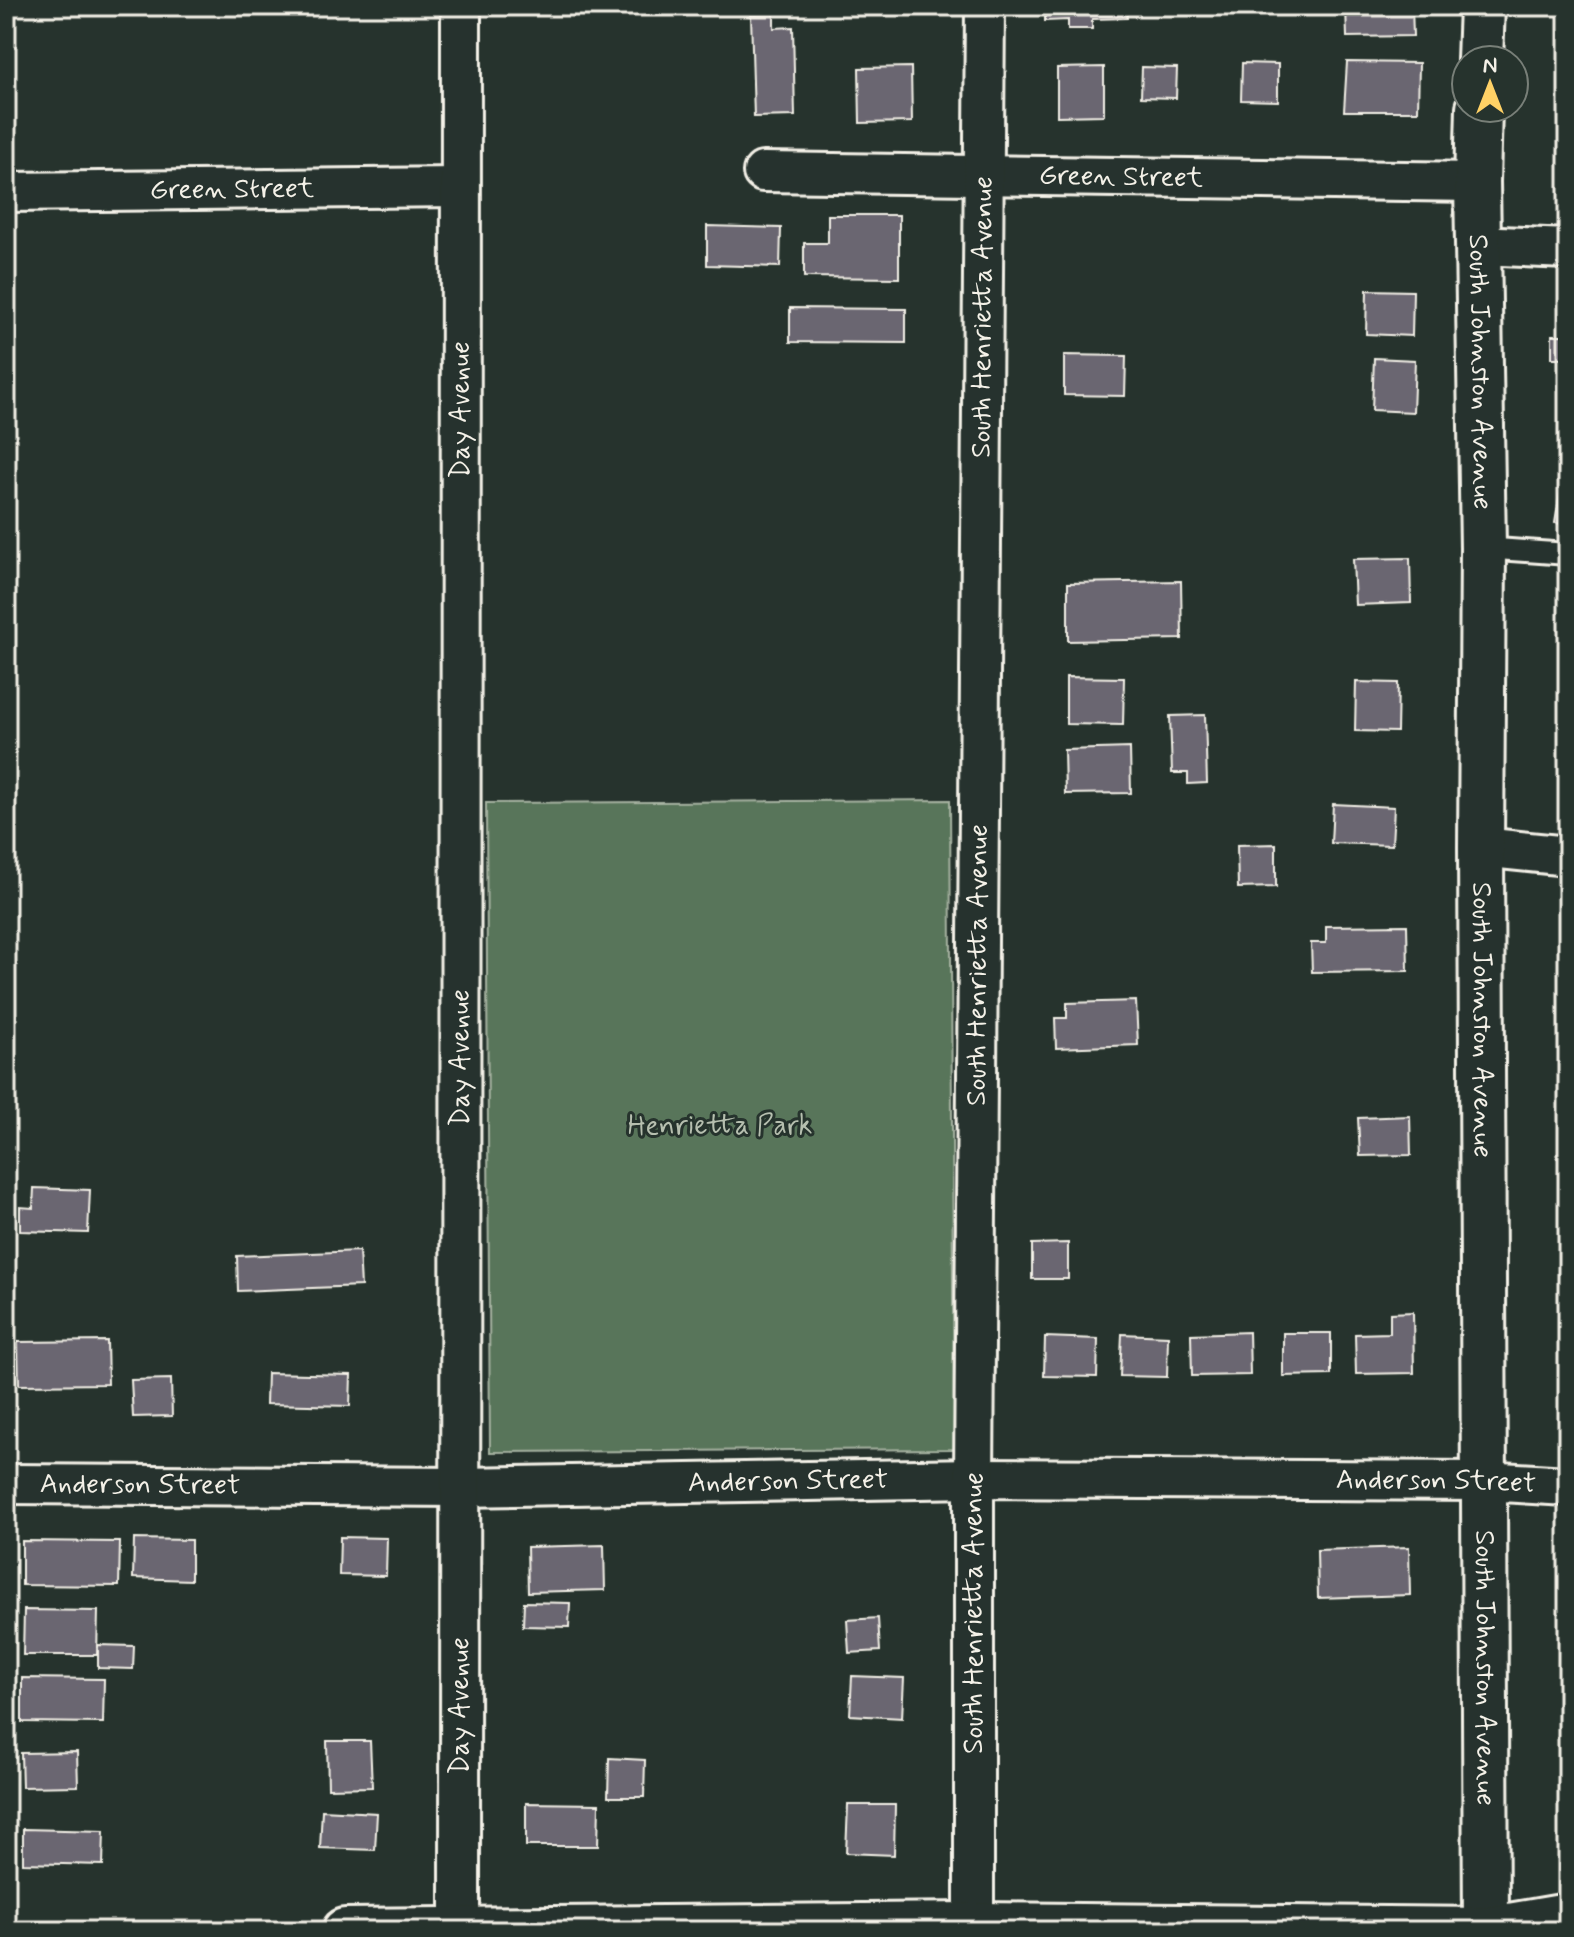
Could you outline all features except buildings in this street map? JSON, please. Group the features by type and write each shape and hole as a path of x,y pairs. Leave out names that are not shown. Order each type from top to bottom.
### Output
{"street":[{"name":"Day Avenue","path":"460,1928 461,6"},
{"name":"South Henrietta Avenue","path":"974,1925 974,1478 985,6"},
{"path":"1481,44 1482,6"},
{"name":"South Johnston Avenue","path":"1479,124 1483,548 1481,847 1486,1930"},
{"name":"Green Street","path":"763,172 1477,182"},
{"name":"Green Street","path":"6,192 459,187"},
{"path":"1478,245 1568,249"},
{"path":"1481,847 1568,856"},
{"name":"Anderson Street","path":"6,1484 462,1487 974,1478 1484,1481 1568,1486"},
{"path":"345,1931 974,1925 1486,1930 1568,1916"}],"lane":[{"path":"1483,548 1568,554"}],"green space":[{"name":"Henrietta Park","path":"950,800 954,1449 490,1452 486,803"}]}
